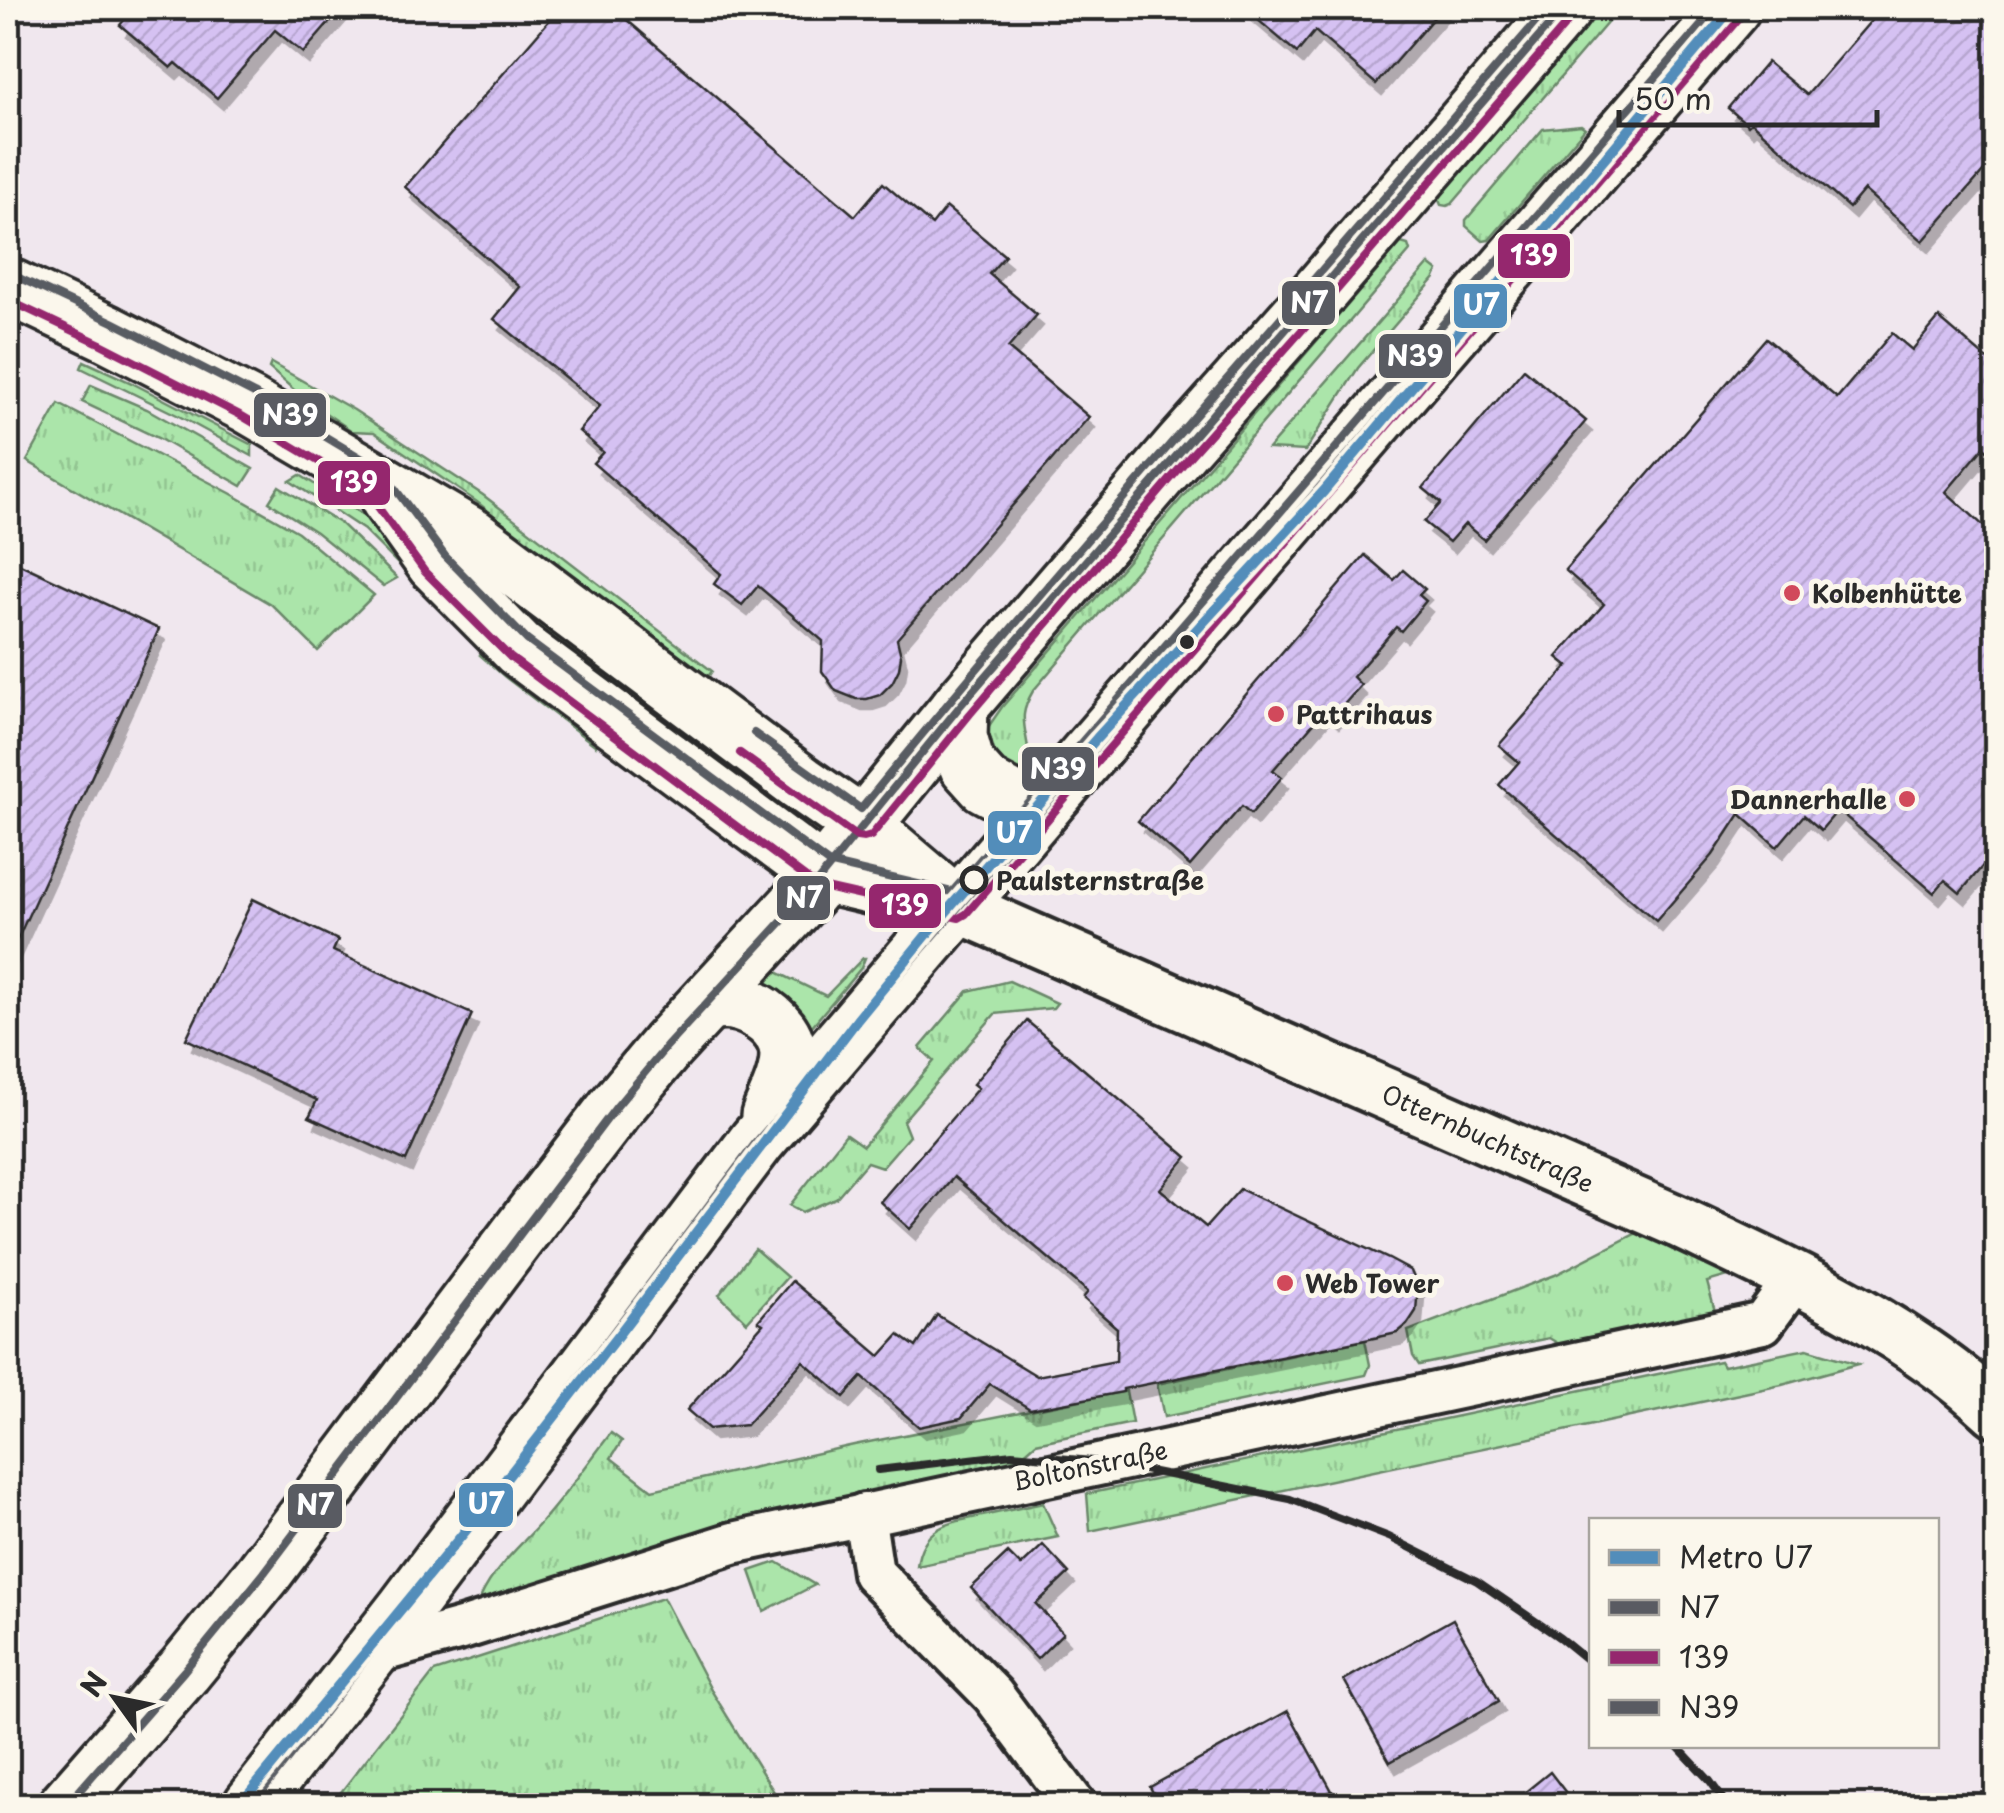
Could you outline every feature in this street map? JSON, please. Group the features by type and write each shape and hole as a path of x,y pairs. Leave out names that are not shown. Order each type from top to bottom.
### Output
{"main road":[{"path":"66,1806 264,1573 617,1106 823,875 960,706 1182,446 1564,8"},
{"path":"251,1806 371,1654 757,1142 1732,8"},
{"path":"8,286 231,396 472,537 864,826 957,906"},
{"path":"374,480 436,564 519,649 823,875 957,906"},
{"path":"960,706 959,737 966,764 985,785 1013,800 1046,802"},
{"path":"708,1003 730,1002 756,1010 776,1026 788,1048 782,1086 757,1142"}],"street":[{"name":"Otternbuchtstraße","path":"957,906 1679,1222 1796,1278 1902,1336 1965,1381 1996,1410"},
{"name":"Boltonstraße","path":"371,1654 734,1543 1763,1322 1796,1278"},
{"path":"864,1514 873,1574 992,1695 1076,1806"}],"green space":[{"path":"1603,8 1620,8 1452,204 1441,205 1442,195"},
{"path":"1581,125 1585,128 1489,240 1483,241 1466,226 1466,220 1543,129"},
{"path":"1401,243 1408,245 1410,251 1033,691 1024,713 1026,773 1012,773 991,755 991,739 984,733 1002,707"},
{"path":"1429,264 1438,271 1435,278 1358,368 1305,451 1268,449"},
{"path":"84,361 252,445 252,456 81,368"},
{"path":"271,363 354,410 483,495 712,671 702,686 527,555 525,540 477,502 374,432 352,431 302,397 269,368"},
{"path":"91,385 147,409 253,469 242,486 158,438 82,402"},
{"path":"59,404 298,532 374,595 318,651 272,605 27,461"},
{"path":"300,475 374,522 406,557 398,564 364,530 290,481"},
{"path":"279,486 341,524 397,578 383,586 316,532 269,502"},
{"path":"460,556 780,790 768,803 505,606"},
{"path":"488,648 602,737 596,746 480,655"},
{"path":"863,958 861,968 806,1033 754,989 764,966 826,996"},
{"path":"1009,981 1057,1003 1053,1008 995,1014 903,1121 909,1136 882,1167 867,1162 836,1198 803,1212 790,1205 846,1134 863,1146 934,1061 920,1048 968,991"},
{"path":"1637,1233 1728,1276 1707,1282 1717,1319 1569,1350 1549,1338 1419,1365 1413,1356 1408,1331 1555,1275"},
{"path":"755,1249 787,1277 747,1322 719,1295"},
{"path":"1365,1340 1370,1365 1366,1375 1164,1417 1157,1384"},
{"path":"1807,1349 1858,1364 1782,1385 1090,1531 1087,1494 1720,1361 1723,1366"},
{"path":"1126,1391 1132,1423 1036,1443 1012,1464 476,1609 494,1575 557,1504 611,1433 622,1441 611,1458 652,1490"},
{"path":"1043,1503 1058,1537 917,1566 925,1541 941,1527"},
{"path":"777,1562 815,1585 764,1611 750,1571"},
{"path":"663,1598 711,1690 782,1805 331,1805 434,1672"}],"building":[{"path":"134,8 342,8 303,53 275,30 217,98 176,63 171,68 120,25"},
{"path":"560,8 613,8 855,216 883,183 932,225 946,207 1005,256 989,274 1037,315 1008,348 1089,417 897,639 899,669 880,695 856,699 836,691 822,671 823,641 758,586 742,605 714,584 721,574 593,463 603,452 579,431 600,406 494,319 520,287 405,187"},
{"path":"1244,8 1442,8 1376,84 1315,31 1297,53"},
{"path":"1882,8 1996,8 1996,157 1923,241 1864,190 1849,208 1751,122 1748,125 1728,108 1767,62 1807,95"},
{"name":"Kolbenhütte","path":"1939,318 1996,367 1996,458 1984,447 1946,492 1996,537 1996,850 1960,893 1945,880 1934,893 1838,810 1821,830 1804,815 1777,847 1740,814 1713,855 1656,921 1499,785 1519,762 1499,745 1568,666 1557,657 1604,604 1565,570 1766,338 1837,398 1892,333 1912,350"},
{"path":"1524,369 1586,421 1484,540 1465,524 1449,542 1424,522 1441,503 1423,488"},
{"name":"Pattrihaus","path":"1365,555 1394,580 1403,570 1425,589 1419,595 1426,601 1401,631 1396,627 1353,677 1361,685 1333,717 1325,710 1273,770 1282,777 1251,814 1242,806 1190,866 1138,821"},
{"path":"20,564 159,629 8,960 8,591"},
{"path":"253,899 338,940 333,951 472,1014 406,1161 309,1117 317,1100 186,1039"},
{"path":"1027,1021 1187,1157 1160,1189 1206,1227 1240,1189 1389,1259 1411,1271 1418,1287 1416,1311 1407,1325 1397,1333 1030,1409 990,1384 961,1418 919,1427 862,1377 844,1397 803,1361 746,1425 709,1429 687,1410 763,1324 758,1321 792,1281 880,1356 899,1335 916,1347 937,1315 1037,1376 1116,1361 1117,1328 1083,1298 1088,1292 954,1177 910,1229 880,1202 978,1088 973,1084"},
{"path":"1043,1545 1069,1573 1036,1604 1063,1633 1037,1659 971,1588 1008,1553 1021,1566"},
{"path":"1453,1619 1499,1701 1390,1762 1344,1680"},
{"path":"1288,1711 1332,1791 1307,1806 1160,1806 1150,1787"},
{"path":"1550,1772 1576,1806 1508,1806"}],"railway":[{"path":"878,1470 1012,1454 1104,1462 1290,1499 1389,1537 1477,1581 1589,1662"},
{"path":"1679,1748 1728,1806"}],"metro line":[{"name":"U7","path":"239,1806 467,1529 857,1020 933,927 1097,738 1324,491 1732,8"}],"transit line":[{"name":"N39","path":"754,733 861,809 1021,617 1548,8"},
{"name":"N7","path":"66,1806 264,1573 617,1106 809,892 960,706 1564,8"},
{"name":"N39","path":"13,275 254,394 381,470 445,556 527,640 828,863 952,892 1716,8"},
{"name":"N7","path":"251,1806 405,1609 757,1141 1732,8"},
{"name":"139","path":"740,753 857,837 871,836 1191,455 1573,16"},
{"name":"139","path":"8,300 242,416 365,489 425,572 511,658 817,886 959,918 1741,16"}],"place":[{"name":"Kolbenhütte","path":"1792,593"},
{"name":"Pattrihaus","path":"1276,714"},
{"name":"Dannerhalle","path":"1907,799"},
{"name":"Paulsternstraße","path":"974,880"},
{"name":"Web Tower","path":"1285,1283"}]}
